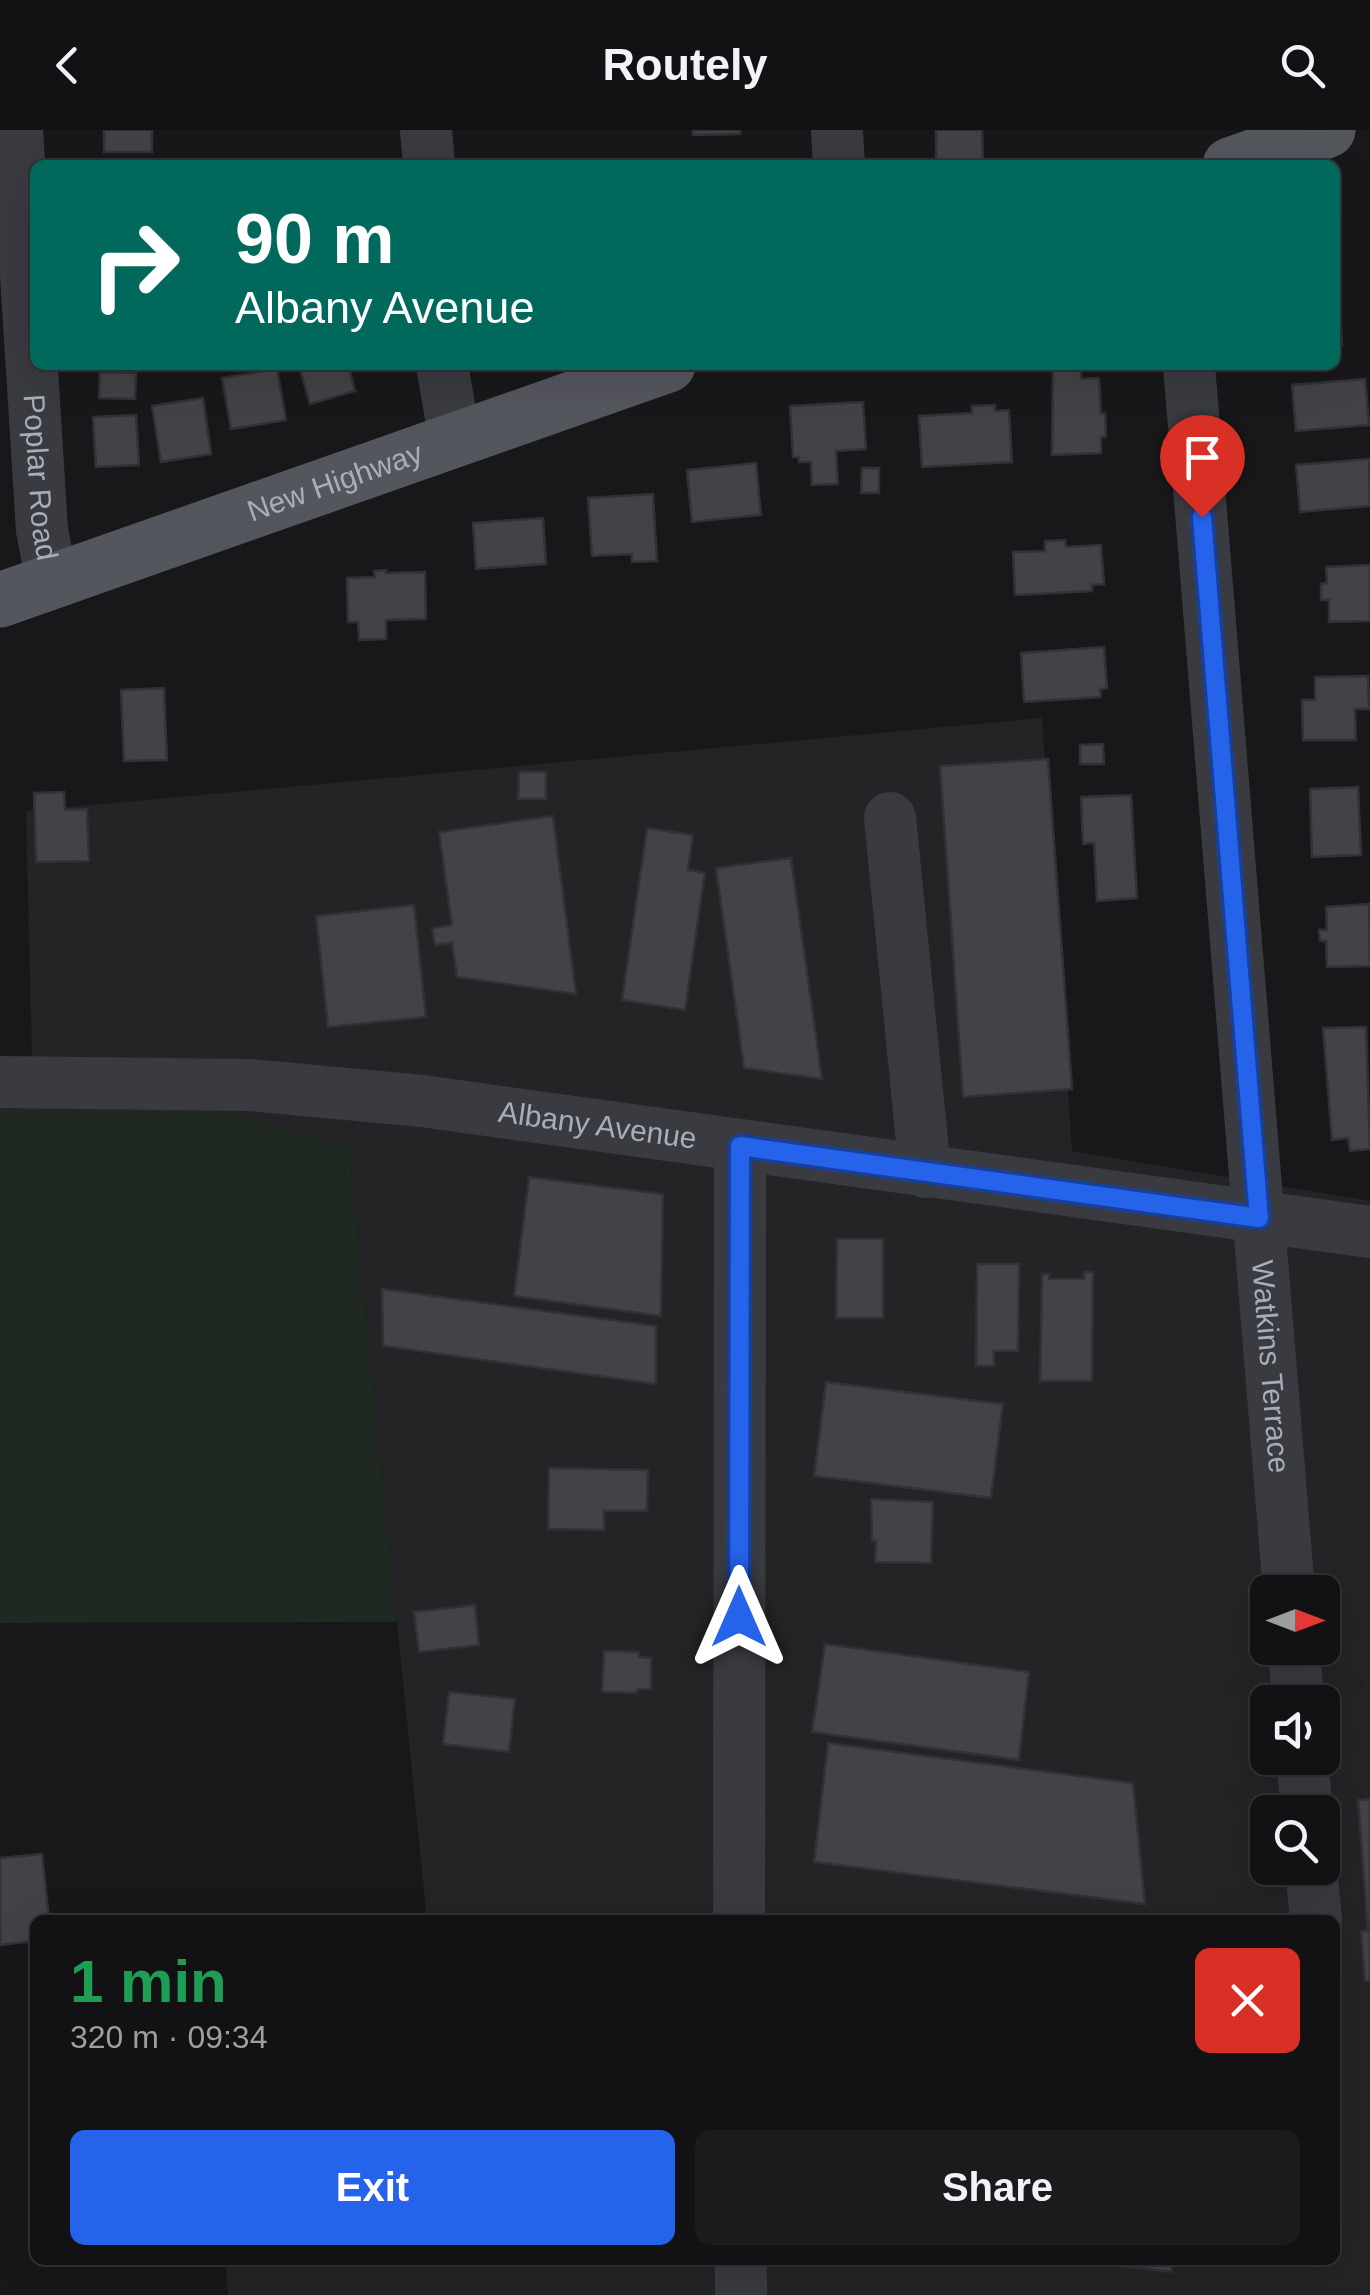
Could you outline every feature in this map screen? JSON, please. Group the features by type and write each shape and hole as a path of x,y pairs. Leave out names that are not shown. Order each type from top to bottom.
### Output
{"main road":[{"path":"1243,151 1328,130"},
{"name":"New Highway","path":"0,600 654,370"}],"street":[{"name":"Poplar Road","path":"17,130 30,338"},
{"path":"426,130 428,160"},
{"path":"837,130 839,160"},
{"name":"Poplar Road","path":"32,370 42,530 52,582"},
{"path":"443,370 455,440"},
{"name":"Watkins Terrace","path":"1189,370 1288,1575"},
{"path":"890,818 925,1172"},
{"name":"Albany Avenue","path":"0,1082 266,1086 422,1102 1370,1232"},
{"path":"738,1915 740,1146"},
{"path":"1313,1885 1316,1915"},
{"path":"741,2265 741,2295"}],"shaded area":[{"path":"1042,718 1072,1151 1370,1201 1370,2295 228,2295 225,2265 1340,2265 1340,1915 426,1915 349,1147 32,1061 26,811"},
{"path":"32,1061 349,1146 397,1622 0,1623 0,1065"}],"building":[{"path":"104,130 152,130 152,152 104,152"},
{"path":"693,130 740,130 740,134 693,135"},
{"path":"936,130 982,130 983,160 936,160"},
{"path":"277,370 286,420 231,429 222,378"},
{"path":"300,370 349,370 355,391 310,404"},
{"path":"1053,370 1081,370 1081,379 1099,378 1106,437 1101,437 1101,453 1052,455"},
{"path":"100,372 136,373 135,399 99,398"},
{"path":"1365,379 1369,425 1296,431 1292,385"},
{"path":"203,398 211,454 161,462 152,406"},
{"path":"863,402 866,449 836,451 838,484 812,485 811,462 799,462 799,457 793,457 790,406"},
{"path":"995,405 995,411 1009,410 1012,462 922,467 919,416 972,413 972,406"},
{"path":"136,415 139,465 96,467 93,417"},
{"path":"1369,459 1370,506 1300,512 1296,465"},
{"path":"756,463 761,515 692,522 687,470"},
{"path":"862,468 879,468 879,493 861,493"},
{"path":"653,494 657,561 632,562 632,554 592,556 588,498"},
{"path":"543,518 546,564 476,569 473,523"},
{"path":"1065,540 1066,547 1101,545 1104,584 1092,585 1092,591 1015,595 1013,552 1045,551 1045,541"},
{"path":"1370,565 1370,621 1329,622 1329,600 1321,600 1321,584 1327,583 1326,567"},
{"path":"374,571 425,572 426,619 386,620 386,639 359,640 358,622 348,622 347,578 375,577"},
{"path":"1104,647 1107,688 1100,689 1101,697 1024,702 1021,653"},
{"path":"1368,676 1369,709 1355,709 1356,740 1303,740 1302,700 1315,700 1315,677"},
{"path":"164,688 167,760 124,761 121,690"},
{"path":"1103,744 1104,764 1080,764 1080,745"},
{"path":"1048,759 1072,1089 963,1097 940,766"},
{"path":"519,772 546,772 546,799 518,799"},
{"path":"1358,787 1361,855 1312,857 1310,789"},
{"path":"64,792 65,810 87,809 89,861 36,862 34,793"},
{"path":"1131,795 1137,898 1097,901 1094,843 1083,844 1081,797"},
{"path":"553,816 576,994 457,977 452,943 435,945 432,928 452,925 439,832"},
{"path":"647,828 693,835 688,870 705,873 685,1010 622,1000"},
{"path":"791,858 822,1079 744,1068 716,868"},
{"path":"1369,904 1370,966 1327,967 1326,941 1320,941 1319,930 1327,930 1326,907"},
{"path":"414,905 426,1017 328,1027 316,916"},
{"path":"1366,1027 1370,1149 1350,1151 1348,1138 1332,1140 1323,1028"},
{"path":"529,1177 663,1194 661,1316 514,1296"},
{"path":"837,1239 883,1239 883,1318 836,1318"},
{"path":"977,1264 1019,1264 1018,1351 994,1351 994,1366 976,1366"},
{"path":"1084,1272 1093,1272 1092,1381 1040,1381 1042,1274 1049,1274 1049,1279 1084,1279"},
{"path":"382,1289 656,1326 656,1384 383,1346"},
{"path":"826,1382 1003,1404 991,1498 814,1476"},
{"path":"549,1468 648,1470 647,1511 604,1511 604,1530 548,1529"},
{"path":"871,1499 933,1502 931,1563 875,1562"},
{"path":"475,1605 479,1645 419,1652 414,1612"},
{"path":"825,1644 1029,1672 1019,1760 812,1732"},
{"path":"604,1651 639,1652 639,1657 651,1658 651,1689 638,1689 637,1693 602,1692"},
{"path":"449,1692 515,1699 509,1752 443,1744"},
{"path":"828,1743 1133,1783 1145,1904 814,1862"},
{"path":"1370,1799 1370,1981 1365,1981 1361,1931 1368,1931 1358,1800"},
{"path":"42,1854 48,1915 30,1915 30,1942 0,1945 0,1858"},
{"path":"1114,2265 1171,2265 1172,2272"}],"route":[{"path":"739,1617 740,1146 1259,1218 1202,517"}]}
